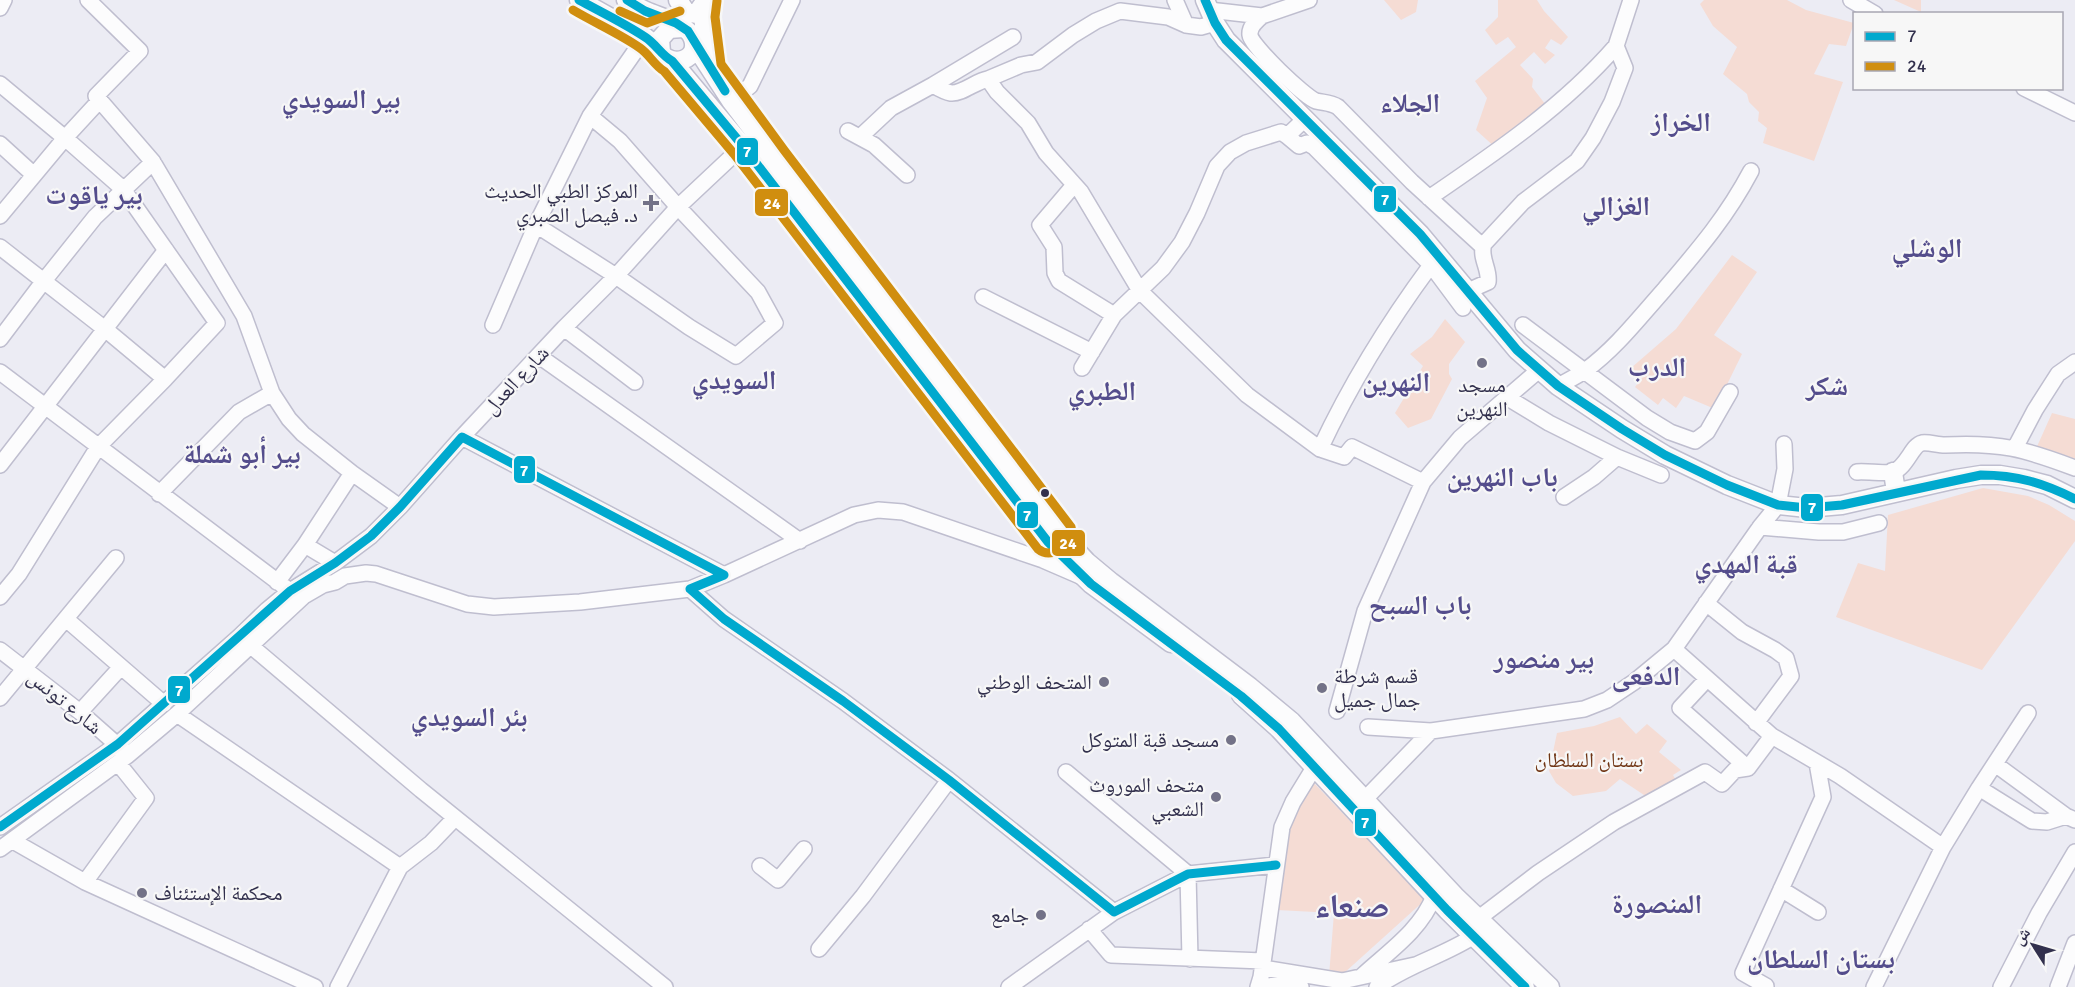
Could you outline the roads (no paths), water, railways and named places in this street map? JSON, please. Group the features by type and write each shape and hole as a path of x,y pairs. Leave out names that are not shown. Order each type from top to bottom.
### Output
{"main road":[{"path":"579,0 645,37 659,48 664,57 672,61 743,146 1055,538 1291,721 1455,896 1550,987"},
{"path":"626,0 664,17 691,34 694,44 732,101 1085,579 1241,696 1279,729 1434,896 1525,987"},
{"path":"647,11 677,0 686,12 696,14 705,1"},
{"path":"705,1 703,17 710,69"},
{"path":"1210,11 1240,55 1420,234 1466,300 1516,350 1558,386 1665,455 1778,505 1807,508 1842,505 1956,479 2000,475 2047,485 2075,499"},
{"path":"659,48 660,39 665,31 674,27 683,28"},
{"path":"672,61 683,61 687,58 694,44"},
{"path":"1893,472 1896,492"}],"street":[{"path":"0,8 4,0"},
{"path":"88,0 140,51 96,96 153,162 244,316 272,393 289,419 303,434 352,474 400,507"},
{"path":"732,101 750,86 792,0"},
{"path":"1175,0 1186,25"},
{"path":"933,86 950,93 959,92 979,80 988,79 1021,65 1037,62 1073,35 1096,21 1120,11 1168,17 1186,25 1201,27 1210,11 1262,16 1309,0"},
{"path":"1429,198 1493,155 1596,69 1616,46 1631,0"},
{"path":"1851,0 1872,12"},
{"path":"1262,16 1252,26 1250,37 1271,64 1313,99 1329,102 1338,107 1429,198 1482,246"},
{"path":"493,325 536,225 590,116 645,37"},
{"path":"907,176 874,145 854,134 891,108 933,86 1013,38"},
{"path":"1082,368 1114,315 1163,268 1182,242 1217,166 1230,152 1246,143 1281,132 1299,146 1307,143 1314,147 1466,300 1488,282 1489,273 1482,246 1524,202 1577,160 1593,138 1612,102 1624,68 1616,46"},
{"path":"988,79 997,92 1028,123 1046,153 1081,192 1140,291 1247,395 1320,449 1344,457 1352,447 1423,482"},
{"path":"0,84 123,189 217,323"},
{"path":"2028,90 2075,113"},
{"path":"0,216 100,100"},
{"path":"536,225 736,356 775,323 758,292 620,141 590,116"},
{"path":"1287,136 1305,119"},
{"path":"0,144 34,175"},
{"name":"شارع العدل","path":"0,827 121,755 164,704 240,636 267,609 284,587 335,563 371,536 678,207 743,146"},
{"path":"0,339 95,217 153,162"},
{"path":"1558,386 1585,370 1612,348 1634,324 1712,233 1733,204 1751,171"},
{"path":"1074,185 1040,225 1054,247 1055,273 1059,281 1114,315"},
{"path":"0,247 165,379"},
{"path":"0,465 166,250"},
{"path":"1320,449 1364,364 1397,312 1431,265"},
{"path":"982,297 1092,352"},
{"path":"0,597 19,574 98,447 217,323 244,316"},
{"path":"1523,325 1653,422 1670,432 1695,441 1707,432 1730,392"},
{"path":"564,328 635,382"},
{"path":"539,356 800,541"},
{"path":"2015,448 2058,374 2075,362"},
{"path":"1337,711 1365,611 1423,482 1460,438 1539,370"},
{"path":"0,372 284,587 305,544 352,474"},
{"path":"159,494 239,412 272,393"},
{"path":"1508,398 1549,423 1617,457 1661,475"},
{"path":"462,437 724,575"},
{"path":"1368,727 1431,731 1584,709 1607,700 1634,682 1674,649 1778,505 1785,469 1784,444"},
{"path":"1857,472 1893,472 1906,462 1919,444 1986,444 2015,448 2075,468"},
{"path":"1564,496 1594,477 1617,457"},
{"name":"شارع العدل","path":"6,845 177,714 296,603 323,585 345,576 376,574 467,604 495,608 580,602 690,589 862,512 895,510 1043,560 1085,579"},
{"path":"1760,527 1843,532 1879,524"},
{"path":"305,544 335,563"},
{"path":"0,698 116,558"},
{"path":"690,589 724,619 843,701 949,780 1114,912"},
{"path":"1706,603 1742,632 1786,658 1791,676 1756,723"},
{"path":"66,619 164,704"},
{"path":"251,646 455,818 665,987"},
{"path":"1674,649 1772,736 1840,776 1943,847"},
{"name":"شارع تونس","path":"0,650 80,712 121,755 146,798 85,882"},
{"path":"80,712 121,667"},
{"path":"1707,679 1680,708 1748,768"},
{"path":"1874,987 1943,847 2028,713"},
{"path":"177,714 400,867"},
{"path":"1365,799 1431,731"},
{"path":"1479,918 1538,873 1614,822 1706,772 1722,784 1735,770 1748,768 1772,736"},
{"path":"1765,987 1743,973 1823,797 1817,763"},
{"path":"1995,764 2071,818"},
{"path":"1258,987 1282,827 1315,766"},
{"path":"1066,772 1188,878 1190,959"},
{"path":"819,949 863,896 949,780"},
{"path":"1979,788 2032,821 2047,822 2071,818"},
{"path":"338,987 400,867 430,843 455,818"},
{"path":"6,845 315,987"},
{"path":"760,866 778,880 804,849"},
{"path":"2001,987 2039,913 2075,852"},
{"path":"1009,987 1114,912 1188,878 1275,870"},
{"path":"1781,889 1818,912"},
{"path":"1359,978 1418,925 1429,910 1434,896"},
{"path":"1089,929 1111,955 1263,964 1332,980 1359,978 1415,965"},
{"path":"1377,987 1474,936"},
{"path":"2058,987 2075,943"},
{"path":"1264,987 1284,983 1301,987"}],"place":[{"name":"المركز الطبي الحديث د. فيصل الصبري","path":"651,203"},
{"name":"مسجد النهرين","path":"1482,363"},
{"name":"المتحف الوطني","path":"1104,682"},
{"name":"قسم شرطة جمال جميل","path":"1322,688"},
{"name":"مسجد قبة المتوكل","path":"1231,740"},
{"name":"متحف الموروث الشعبي","path":"1216,797"},
{"name":"محكمة الإستئناف","path":"142,893"},
{"name":"جامع","path":"1041,915"}],"district":[{"name":"بير السويدي","path":"341,99"},
{"name":"الجلاء","path":"1410,103"},
{"name":"الخراز","path":"1681,122"},
{"name":"بير ياقوت","path":"94,195"},
{"name":"الغزالي","path":"1616,206"},
{"name":"الوشلي","path":"1927,248"},
{"name":"الدرب","path":"1657,367"},
{"name":"السويدي","path":"734,380"},
{"name":"النهرين","path":"1396,382"},
{"name":"شكر","path":"1827,386"},
{"name":"الطبري","path":"1102,391"},
{"name":"بير أبو شملة","path":"242,454"},
{"name":"باب النهرين","path":"1502,477"},
{"name":"قبة المهدي","path":"1746,564"},
{"name":"باب السبح","path":"1420,605"},
{"name":"بير منصور","path":"1544,659"},
{"name":"الدفعى","path":"1646,676"},
{"name":"بئر السويدي","path":"469,717"},
{"name":"المنصورة","path":"1657,904"},
{"name":"صنعاء","path":"1352,906"},
{"name":"بستان السلطان","path":"1821,959"}]}
